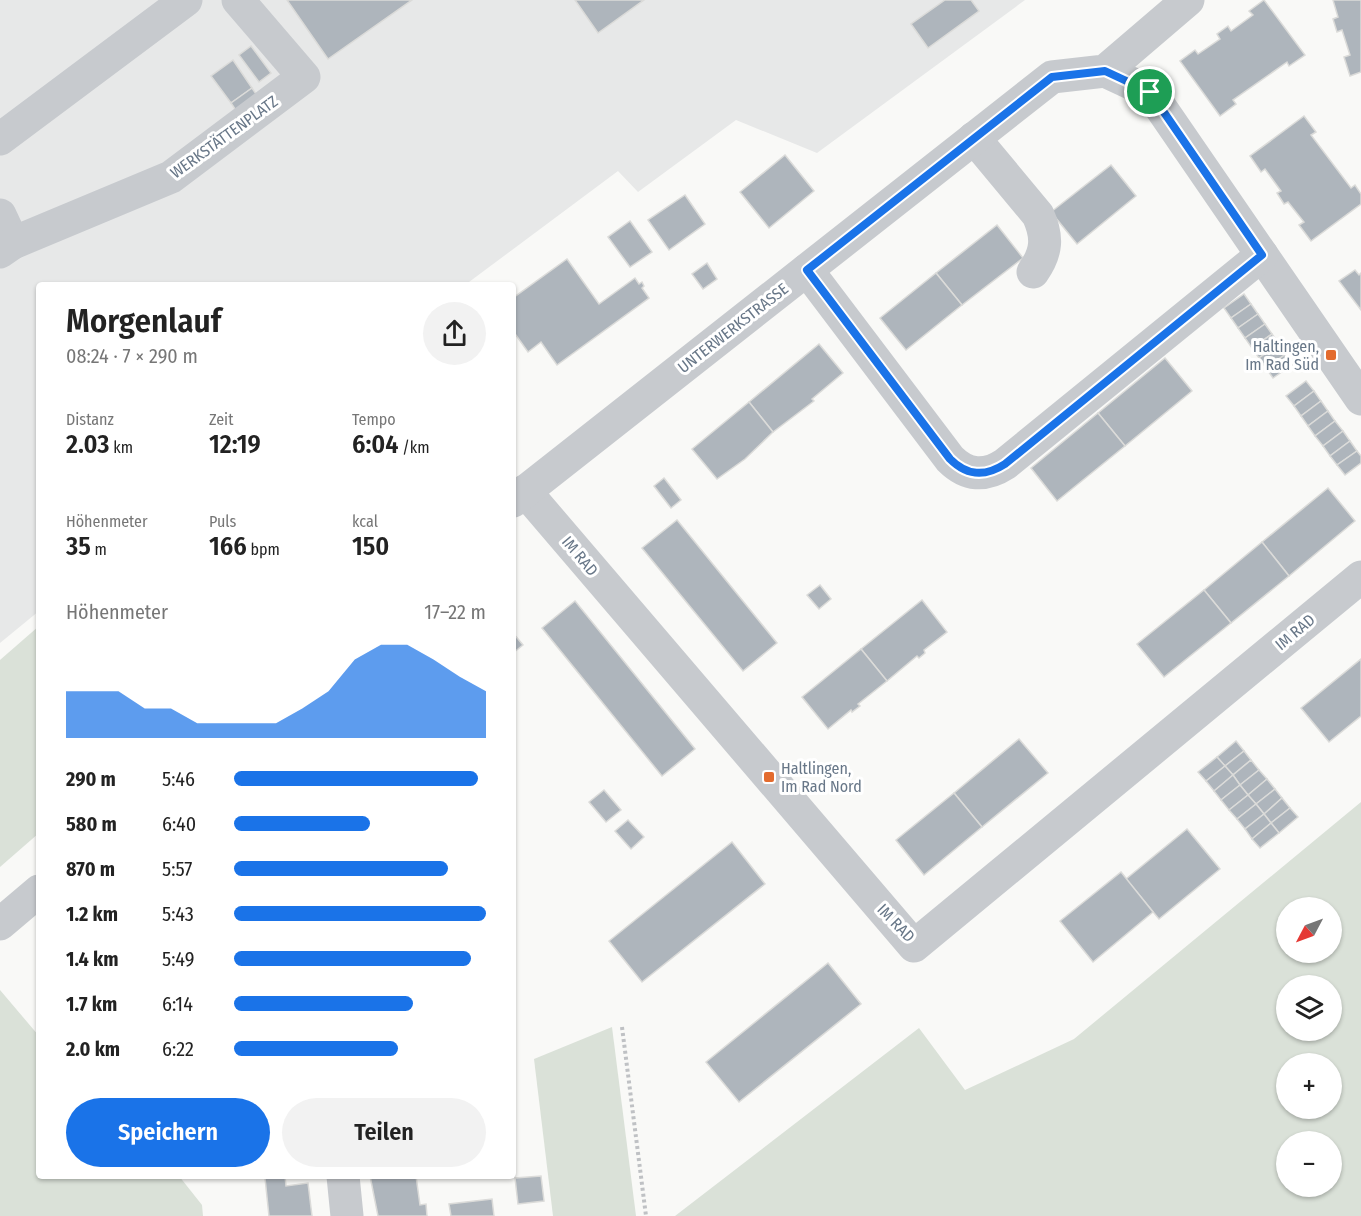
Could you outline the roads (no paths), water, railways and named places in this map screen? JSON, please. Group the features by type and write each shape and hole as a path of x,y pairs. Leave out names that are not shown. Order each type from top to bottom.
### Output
{"street":[{"path":"0,139 186,0"},
{"name":"WERKSTÄTTENPLATZ","path":"4,237 171,177 304,77 238,0"},
{"path":"1188,0 1105,71 1150,92 1361,399"},
{"name":"UNTERWERKSTRASSE","path":"519,496 1052,77 1105,71"},
{"path":"974,138 1038,215 1045,229 1044,252 1033,272"},
{"path":"807,270 950,459 959,468 970,473 983,474 995,471 1005,464 1262,255"},
{"name":"IM RAD","path":"519,496 914,946 1361,577"},
{"path":"0,924 36,894"},
{"path":"343,1179 347,1216"}],"place":[{"name":"Haltingen, Im Rad Süd","path":"1331,355"},
{"name":"Haltlingen, Im Rad Nord","path":"769,777"}]}
